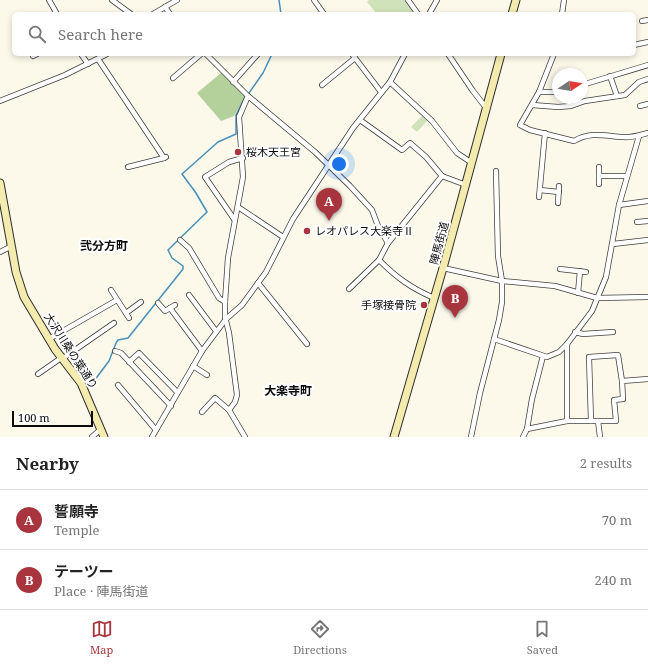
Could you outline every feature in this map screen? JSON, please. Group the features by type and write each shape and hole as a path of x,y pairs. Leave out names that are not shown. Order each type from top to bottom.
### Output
{"main road":[{"path":"513,12 516,0"},
{"name":"陣馬街道","path":"394,437 443,268 500,56"},
{"name":"大沢川桑の葉通り","path":"0,183 18,281 24,297 48,339 81,382 104,437"}],"street":[{"path":"49,0 56,12"},
{"path":"112,0 128,12"},
{"path":"314,0 323,12"},
{"path":"408,0 417,12"},
{"path":"430,12 437,0"},
{"path":"562,12 564,0"},
{"path":"156,12 173,1"},
{"path":"165,7 169,12"},
{"path":"642,22 648,20"},
{"path":"636,45 648,42"},
{"path":"82,56 88,64"},
{"path":"0,101 98,60 104,56"},
{"path":"173,78 199,56"},
{"path":"208,56 248,96 328,164 372,210 378,226 388,243"},
{"path":"233,82 256,56"},
{"path":"322,85 354,56 381,92"},
{"path":"152,437 202,351 226,319 242,305 266,272 283,237 328,164 390,82 404,56"},
{"path":"449,56 487,109"},
{"path":"553,56 539,92 520,125 530,130 574,141 583,136 593,134 625,137 639,136 648,133"},
{"path":"98,60 165,157 128,167"},
{"path":"588,84 648,65"},
{"path":"610,76 617,96"},
{"path":"532,105 570,106 585,101 625,95 639,82 648,79"},
{"path":"390,82 432,122 457,153 472,163"},
{"path":"539,92 552,92"},
{"path":"229,410 235,402 237,395 225,302 234,219 238,207 243,177 238,117 248,96"},
{"path":"640,106 648,104"},
{"path":"360,120 402,150 410,143 426,157 442,176 466,185"},
{"path":"539,197 545,134"},
{"path":"494,339 547,357 560,352 574,332 592,311 606,277 619,205 639,136"},
{"path":"234,219 205,177 229,162 242,158"},
{"path":"599,167 599,184"},
{"path":"471,437 502,302 502,281 498,256 496,171"},
{"path":"349,288 379,260 388,243 442,176"},
{"path":"599,176 627,176"},
{"path":"540,190 559,189 558,203"},
{"path":"619,205 648,201"},
{"path":"238,207 283,237"},
{"path":"637,222 648,221"},
{"path":"180,240 189,248 219,298 225,302"},
{"path":"613,244 648,240"},
{"path":"0,252 12,246"},
{"path":"379,260 413,289 434,298"},
{"path":"443,268 502,281 542,284 597,298 611,299 648,297"},
{"path":"560,269 586,272"},
{"path":"578,293 580,271"},
{"path":"258,283 307,344"},
{"path":"111,290 129,318"},
{"path":"189,295 216,331"},
{"path":"48,339 117,300"},
{"path":"126,313 141,302"},
{"path":"158,303 165,311 172,306 202,351"},
{"path":"38,374 62,359 87,339 114,323"},
{"path":"574,332 584,334 613,332"},
{"path":"567,344 567,421"},
{"path":"115,351 121,353 171,406"},
{"path":"129,362 139,352 177,392"},
{"path":"527,429 567,421 591,421 598,421 616,420 614,400 623,399 618,355 589,357 591,421"},
{"path":"523,437 527,429 532,399 543,356"},
{"path":"193,366 207,375"},
{"path":"622,381 648,379"},
{"path":"118,385 156,430"},
{"path":"202,412 215,398 229,410 245,437"},
{"path":"598,421 600,437"},
{"path":"92,437 101,429"}],"green space":[{"path":"369,0 406,0 416,12 375,12 367,2"},
{"path":"221,73 245,97 234,116 221,121 197,93"},
{"path":"422,116 427,121 417,132 411,127"}],"waterway":[{"path":"279,0 281,12"},
{"path":"249,93 263,73 271,56"},
{"path":"91,385 109,361 118,340 128,338 183,269 183,266 172,258 168,250 207,212 196,193 182,174 218,142 236,134 236,115 245,97"}],"place":[{"name":"桜木天王宮","path":"238,152"},
{"name":"誓願寺","path":"329,221"},
{"name":"レオパレス大楽寺Ⅱ","path":"307,231"},
{"name":"手塚接骨院","path":"424,305"},
{"name":"テーツー","path":"455,318"}],"district":[{"name":"弐分方町","path":"104,246"},
{"name":"大楽寺町","path":"288,391"}]}
